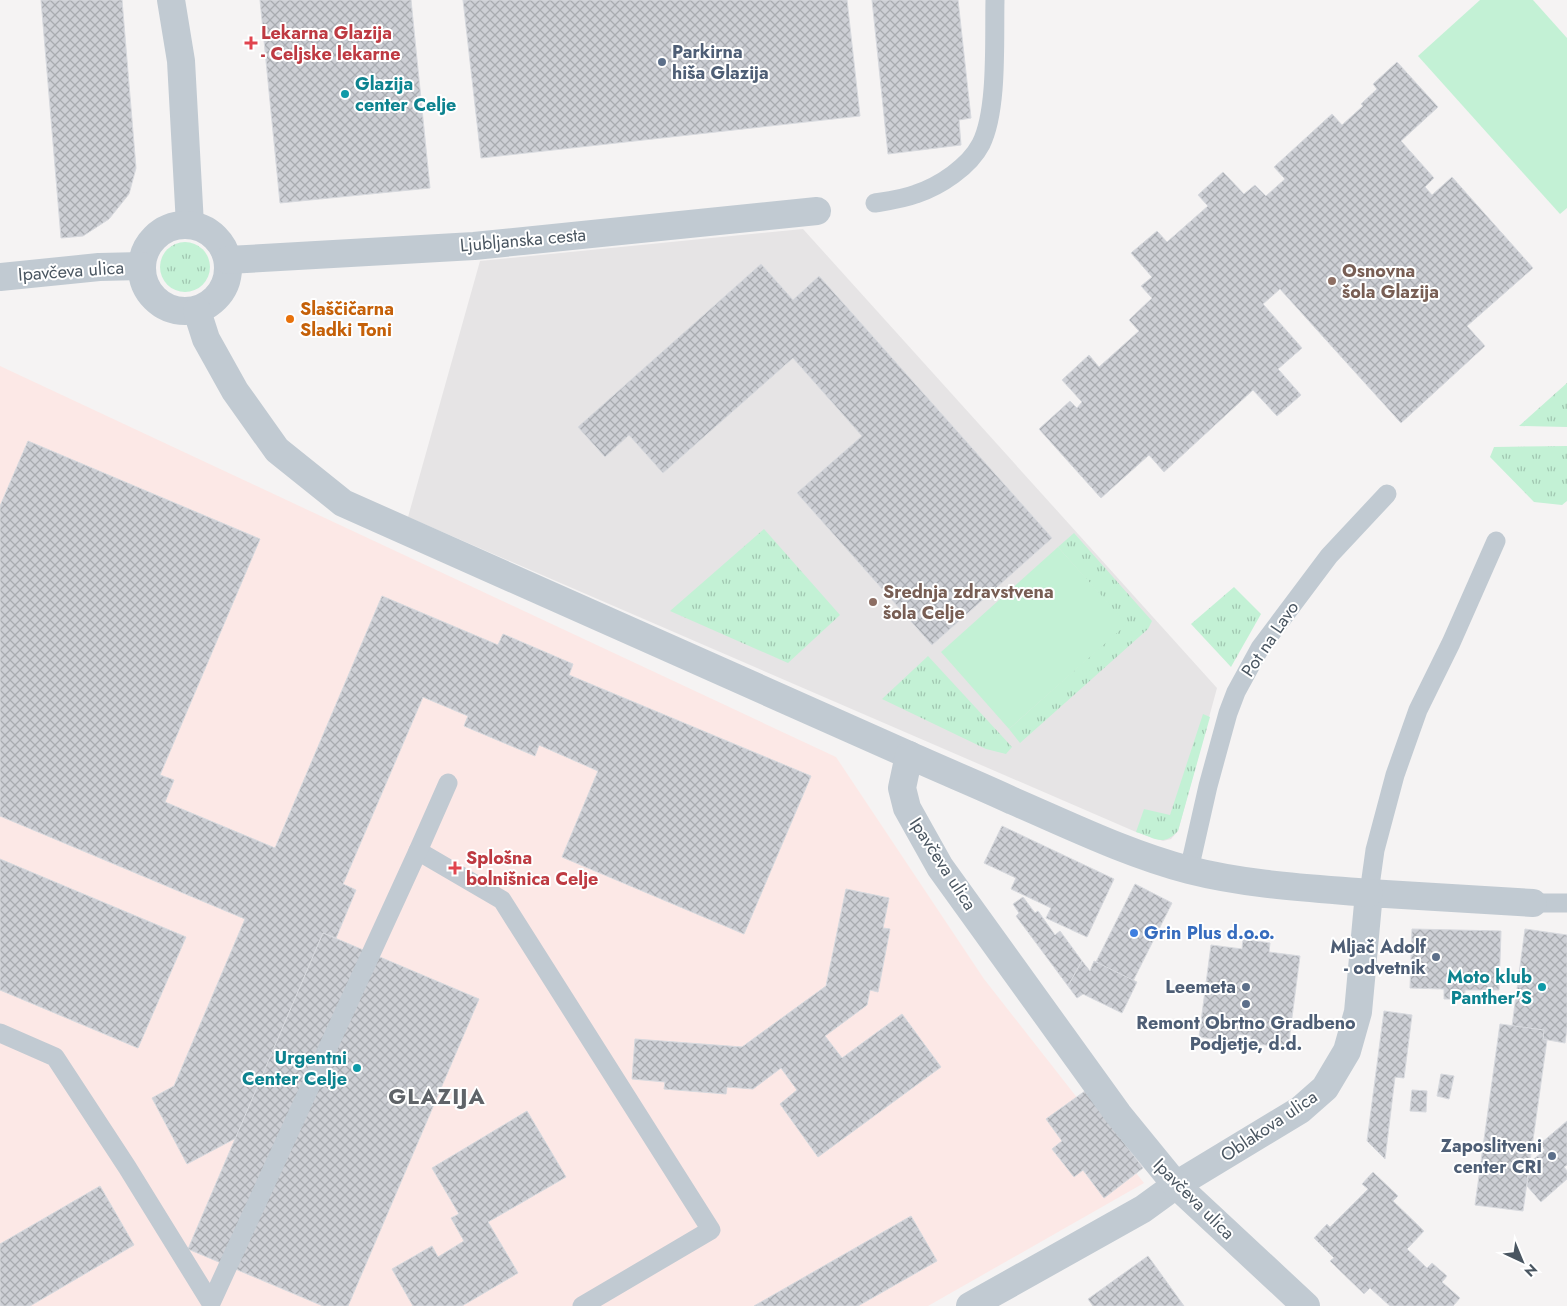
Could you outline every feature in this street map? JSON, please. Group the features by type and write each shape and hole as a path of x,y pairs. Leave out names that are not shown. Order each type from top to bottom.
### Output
{"street":[{"path":"171,0 180,61 190,225"},
{"name":"Ljubljanska cesta","path":"228,260 474,246 817,212"},
{"path":"190,225 204,229 215,237 223,247 228,260 225,286 208,305 197,310 183,312 170,309 158,302 149,292 143,280 142,266 145,252 152,240 163,231 176,226 190,225"},
{"name":"Ipavčeva ulica","path":"0,277 142,266"},
{"path":"197,310 206,339 236,391 277,450 344,503 909,755 1078,829 1150,858 1189,870 1221,877 1288,886 1533,904"},
{"name":"Ipavčeva ulica","path":"909,755 902,788 907,808 940,867 1118,1114 1176,1185 1306,1306"},
{"name":"Oblakova ulica","path":"970,1306 1143,1209 1176,1185 1300,1110 1325,1088 1347,1051 1358,1012 1369,893"}],"lane":[{"path":"875,204 915,195 932,187 946,179 972,158 981,145 986,132 992,92 995,0"},
{"name":"Pot na Lavo","path":"1189,870 1208,786 1228,713 1236,692 1260,648 1323,564 1387,494"},
{"path":"1369,893 1374,850 1418,710 1451,643 1496,541"},
{"path":"211,1304 448,783"},
{"path":"418,851 502,900 711,1230 582,1306"},
{"path":"1533,904 1567,903"},
{"path":"0,1033 54,1057 127,1166 211,1304"}],"shaded area":[{"name":"Srednja zdravstvena šola Celje","path":"803,229 1217,688 1178,831 1171,839 1163,841 1136,832 408,517 480,261"},
{"name":"Splošna bolnišnica Celje","path":"0,366 836,757 984,979 1144,1183 928,1306 0,1306"}],"green space":[{"path":"1480,0 1533,0 1567,38 1567,208 1560,214 1418,56"},
{"path":"185,242 194,244 205,253 210,267 208,276 199,287 185,292 176,290 165,281 160,267 162,258 171,247"},
{"path":"1567,383 1567,427 1519,426"},
{"path":"1567,446 1567,501 1562,505 1534,502 1490,457 1494,447"},
{"path":"764,529 840,615 788,663 670,611"},
{"path":"1074,533 1152,621 1148,629 1020,743 1009,729 1126,624 1058,547"},
{"path":"1058,547 1127,624 1009,729 941,652"},
{"path":"1234,587 1261,614 1231,667 1191,624"},
{"path":"928,656 1012,747 1006,754 986,749 882,699"},
{"path":"1203,714 1210,717 1178,831 1168,839 1163,840 1154,839 1136,832 1144,809 1170,815"}],"building":[{"path":"41,0 122,0 136,168 129,194 109,219 83,236 61,238"},
{"name":"Glazija center Celje","path":"260,0 411,0 430,188 280,203"},
{"name":"Parkirna hiša Glazija","path":"463,0 847,0 860,116 481,158"},
{"path":"872,0 958,0 971,118 959,120 961,145 888,154"},
{"name":"Osnovna šola Glazija","path":"1397,62 1438,107 1401,141 1434,178 1425,187 1432,195 1452,177 1533,268 1467,326 1485,346 1401,423 1280,289 1263,304 1302,348 1278,369 1301,395 1277,416 1253,390 1164,472 1149,455 1101,498 1039,429 1070,401 1077,408 1082,402 1062,380 1089,355 1099,367 1139,331 1129,320 1152,298 1141,286 1152,277 1131,253 1157,231 1167,242 1208,206 1198,195 1223,172 1244,194 1255,185 1266,196 1285,179 1274,167 1332,114 1342,125 1363,106 1361,104 1377,89 1373,84"},
{"path":"761,264 793,300 819,276 1052,538 932,645 797,493 862,436 793,358 663,473 629,435 605,457 578,427"},
{"path":"28,441 260,539 160,775 174,780 165,802 275,848 382,596 498,645 503,634 573,664 569,675 811,776 744,934 562,857 598,771 539,745 535,756 464,726 468,716 423,697 343,884 356,890 336,938 323,933 236,1138 187,1164 152,1098 174,1086 245,919 0,816 0,506"},
{"path":"1002,826 1114,879 1087,937 1046,918 1051,908 1011,889 1016,878 984,863"},
{"path":"0,859 186,937 138,1048 0,990"},
{"name":"Grin Plus d.o.o.","path":"1135,884 1172,903 1133,981 1096,962"},
{"path":"846,889 889,898 883,928 890,929 878,992 870,990 867,1005 825,1036 842,1058 902,1014 941,1067 818,1157 780,1104 797,1090 781,1068 753,1089 727,1087 726,1094 664,1089 665,1082 632,1079 635,1039 742,1047 826,986"},
{"path":"1023,897 1035,913 1038,911 1055,935 1060,931 1082,961 1068,986 1016,916 1019,913 1013,904"},
{"path":"1412,929 1501,931 1499,990 1465,990 1465,999 1444,999 1444,989 1410,988"},
{"name":"Moto klub Panther'S","path":"1525,929 1567,935 1567,1028 1565,1043 1543,1039 1544,1030 1512,1026"},
{"name":"Urgentni Center Celje","path":"323,933 479,999 348,1306 323,1306 188,1249"},
{"path":"1243,939 1270,943 1269,952 1300,956 1288,1048 1250,1043 1251,1036 1238,1034 1237,1042 1199,1037 1211,945 1242,949"},
{"path":"1082,961 1090,971 1094,961 1137,982 1122,1013 1083,994 1077,998 1068,986"},
{"path":"1384,1011 1412,1015 1404,1078 1395,1077 1385,1159 1367,1141"},
{"path":"1500,1024 1544,1030 1543,1039 1547,1040 1523,1211 1475,1205"},
{"path":"1441,1074 1454,1076 1449,1099 1437,1096"},
{"path":"1412,1090 1427,1091 1426,1112 1410,1111"},
{"path":"1085,1091 1143,1168 1104,1198 1083,1170 1074,1177 1052,1149 1062,1141 1046,1119"},
{"path":"527,1111 566,1177 488,1222 518,1273 462,1306 413,1306 392,1269 432,1246 438,1257 464,1241 451,1218 459,1214 432,1168"},
{"name":"Zaposlitveni center CRI","path":"1567,1121 1567,1165 1564,1167 1567,1171 1567,1179 1541,1202 1527,1186 1530,1162 1545,1150 1540,1144"},
{"path":"1373,1172 1398,1196 1393,1201 1424,1231 1407,1249 1427,1268 1432,1263 1447,1276 1442,1282 1460,1298 1453,1306 1390,1306 1370,1288 1364,1294 1330,1261 1334,1258 1314,1238 1327,1224 1330,1227 1368,1189 1362,1184"},
{"path":"100,1186 134,1245 30,1306 0,1306 0,1244"},
{"path":"911,1216 937,1261 858,1306 754,1306"},
{"path":"1148,1256 1184,1306 1093,1306 1088,1299"}],"place":[{"name":"Lekarna Glazija - Celjske lekarne","path":"251,43"},
{"name":"Parkirna hiša Glazija","path":"662,62"},
{"name":"Glazija center Celje","path":"345,94"},
{"name":"Osnovna šola Glazija","path":"1332,281"},
{"name":"Slaščičarna Sladki Toni","path":"290,319"},
{"name":"Srednja zdravstvena šola Celje","path":"873,602"},
{"name":"Splošna bolnišnica Celje","path":"455,868"},
{"name":"Grin Plus d.o.o.","path":"1134,933"},
{"name":"Mljač Adolf - odvetnik","path":"1436,957"},
{"name":"Leemeta","path":"1246,987"},
{"name":"Moto klub Panther'S","path":"1542,987"},
{"name":"Remont Obrtno Gradbeno Podjetje, d.d.","path":"1246,1004"},
{"name":"Urgentni Center Celje","path":"357,1068"},
{"name":"Zaposlitveni center CRI","path":"1552,1156"}],"district":[{"name":"GLAZIJA","path":"437,1096"}]}
